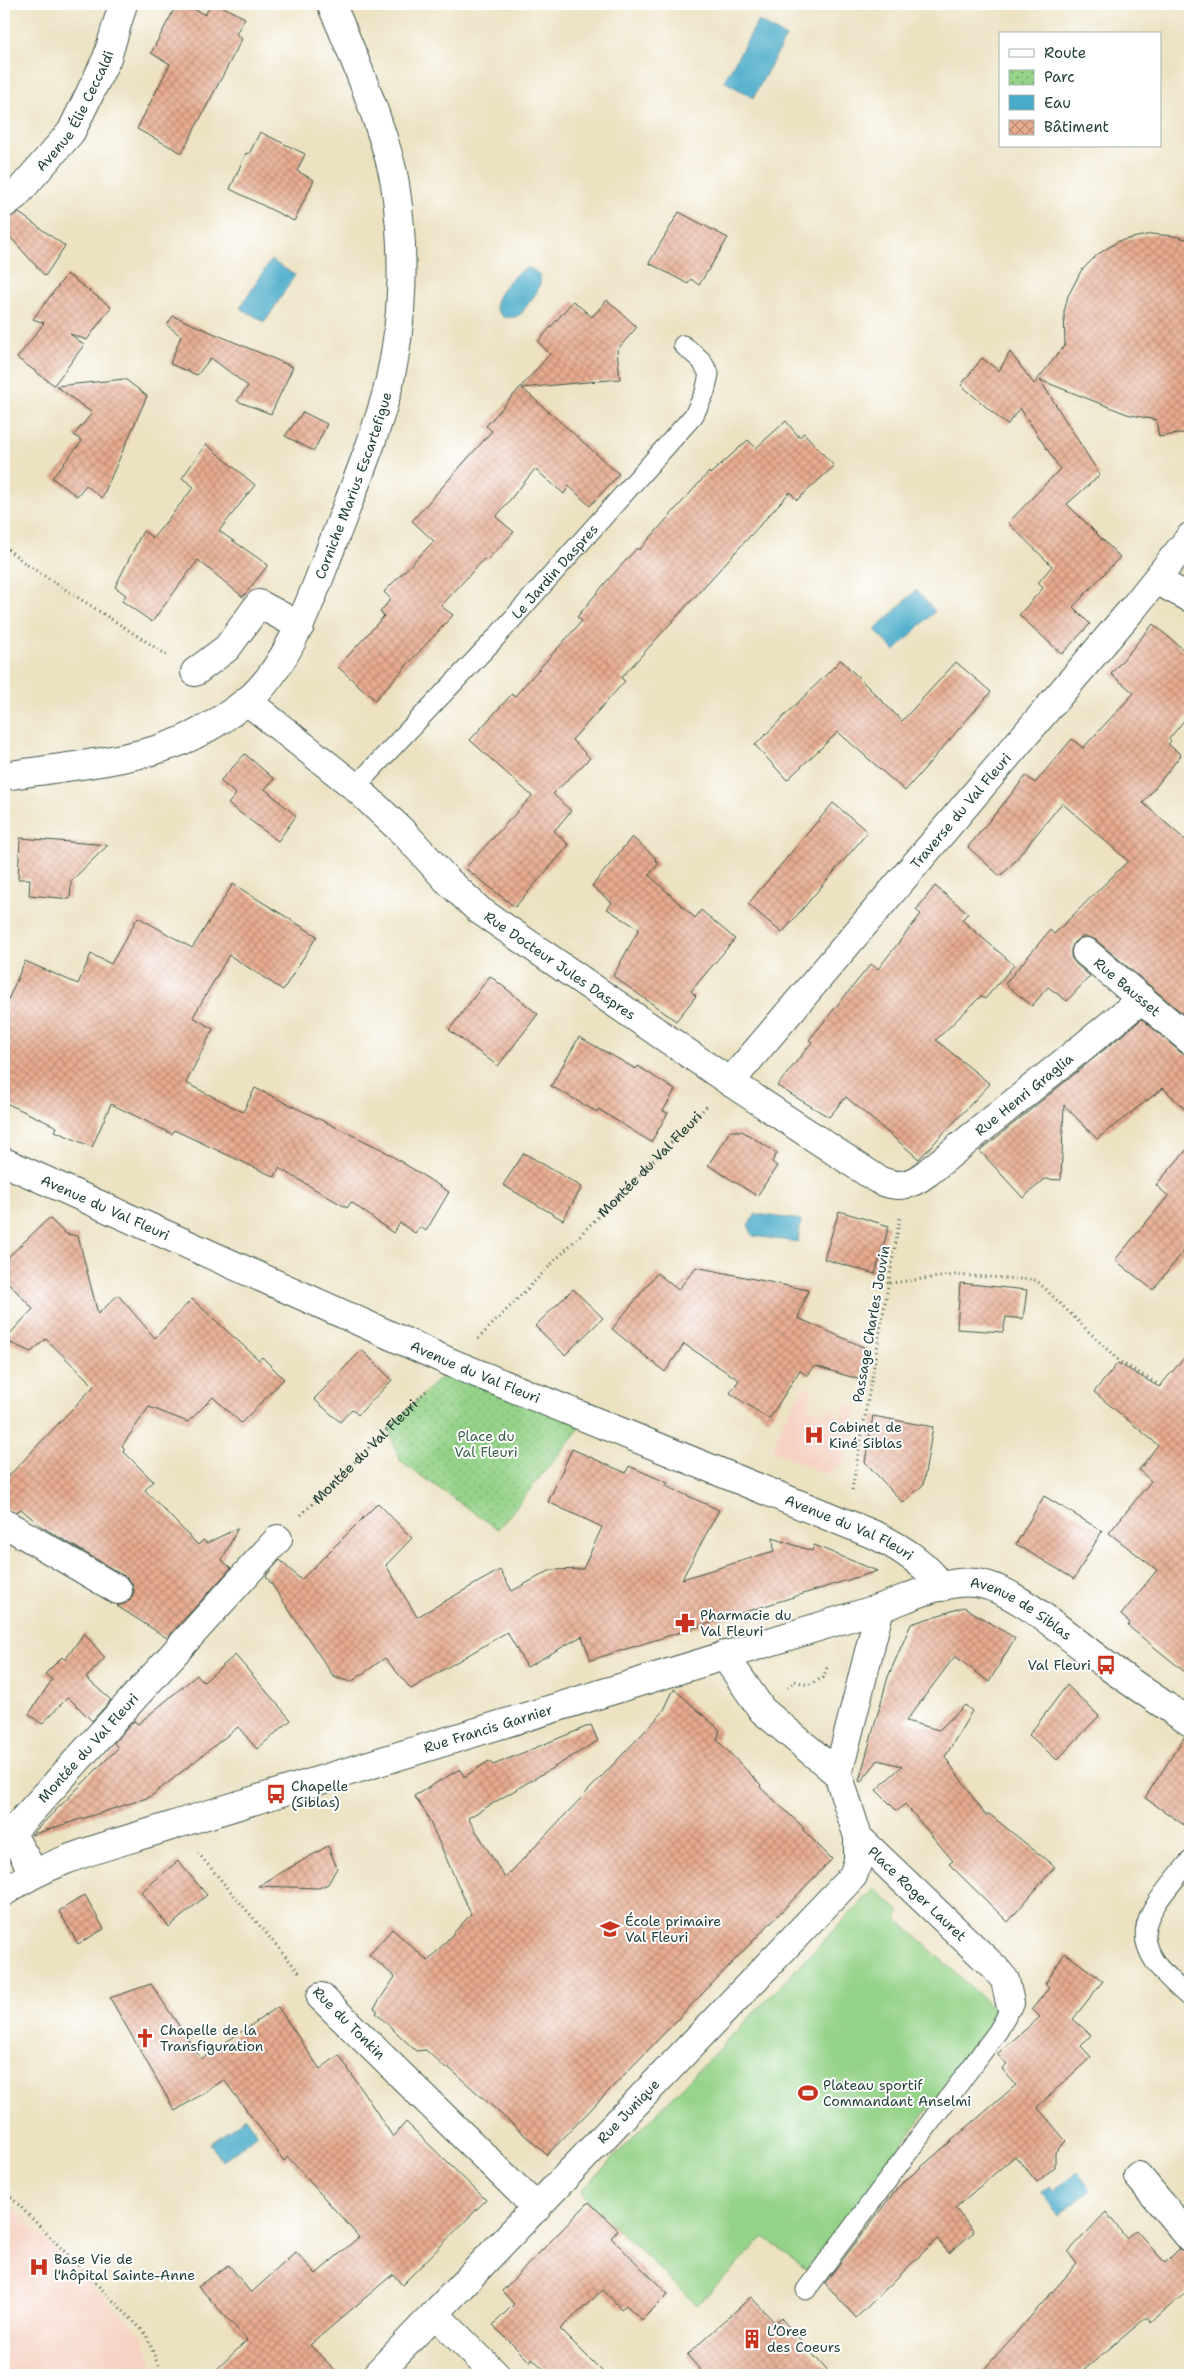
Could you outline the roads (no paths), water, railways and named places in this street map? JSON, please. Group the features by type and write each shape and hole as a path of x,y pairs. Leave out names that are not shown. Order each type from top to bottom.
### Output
{"street":[{"name":"Avenue Élie Ceccaldi","path":"4,204 16,195 71,132 107,58 123,4"},
{"name":"Corniche Marius Escartefigue","path":"4,776 140,754 164,748 212,725 247,701 260,689 300,626 381,409 396,348 402,277 395,182 387,148 364,82 331,4"},
{"name":"Traverse du Val Fleuri","path":"730,1082 1190,538"},
{"path":"1156,580 1190,598"},
{"path":"195,672 227,648 259,604 300,626"},
{"name":"Rue Docteur Jules Daspres","path":"247,701 355,788 406,835 446,879 479,910 730,1082 877,1179 891,1185 904,1186"},
{"name":"Rue Bausset","path":"1086,952 1190,1040"},
{"name":"Rue Henri Graglia","path":"904,1186 927,1173 1142,999"},
{"name":"Avenue du Val Fleuri","path":"4,1162 454,1364 893,1544 931,1571 942,1587"},
{"path":"4,1523 118,1590"},
{"name":"Montée du Val Fleuri","path":"34,1873 7,1836 278,1538"},
{"name":"Avenue de Siblas","path":"942,1587 977,1583 1018,1600 1150,1696 1190,1722"},
{"name":"Rue Francis Garnier","path":"4,1892 34,1873 174,1825 880,1608 942,1587"},
{"path":"724,1655 762,1710 838,1774 880,1608"},
{"name":"Place Roger Lauret","path":"838,1774 858,1837 995,1968 1005,1980 1010,2003"},
{"name":"Rue Junique","path":"376,2375 853,1876 858,1861 858,1837"},
{"name":"Rue du Tonkin","path":"321,1997 537,2208"},
{"path":"1138,2176 1190,2238"},
{"path":"435,2314 496,2375"}],"lane":[{"name":"Le Jardin Daspres","path":"355,788 491,643 694,415 705,392 709,374 701,360 683,345"},
{"path":"1190,1862 1148,1915 1146,1933 1148,1948 1158,1968 1190,1998"},
{"path":"806,2290 998,2031 1006,2017 1010,2003"}],"water":[{"path":"758,21 786,37 753,98 724,81"},
{"path":"271,260 295,275 265,322 240,308"},
{"path":"529,268 539,275 540,284 538,289 520,314 509,318 503,317 496,307 496,302 502,290 518,273"},
{"path":"916,590 935,611 895,651 875,630"},
{"path":"756,1214 801,1220 798,1242 753,1236 748,1225"},
{"path":"246,2117 258,2134 222,2161 210,2144"},
{"path":"1077,2172 1091,2190 1058,2216 1041,2193 1049,2187 1054,2191"}],"place":[{"name":"Cabinet de Kiné Siblas","path":"814,1435"},
{"name":"Pharmacie du Val Fleuri","path":"685,1623"},
{"name":"Val Fleuri","path":"1106,1665"},
{"name":"Chapelle (Siblas)","path":"276,1794"},
{"name":"École primaire Val Fleuri","path":"610,1929"},
{"name":"Chapelle de la Transfiguration","path":"145,2038"},
{"name":"Plateau sportif Commandant Anselmi","path":"808,2093"},
{"name":"Base Vie de l'hôpital Sainte-Anne","path":"39,2267"},
{"name":"L’Oree des Coeurs","path":"752,2339"}],"park label":[{"name":"Place du Val Fleuri","path":"486,1444"}]}
